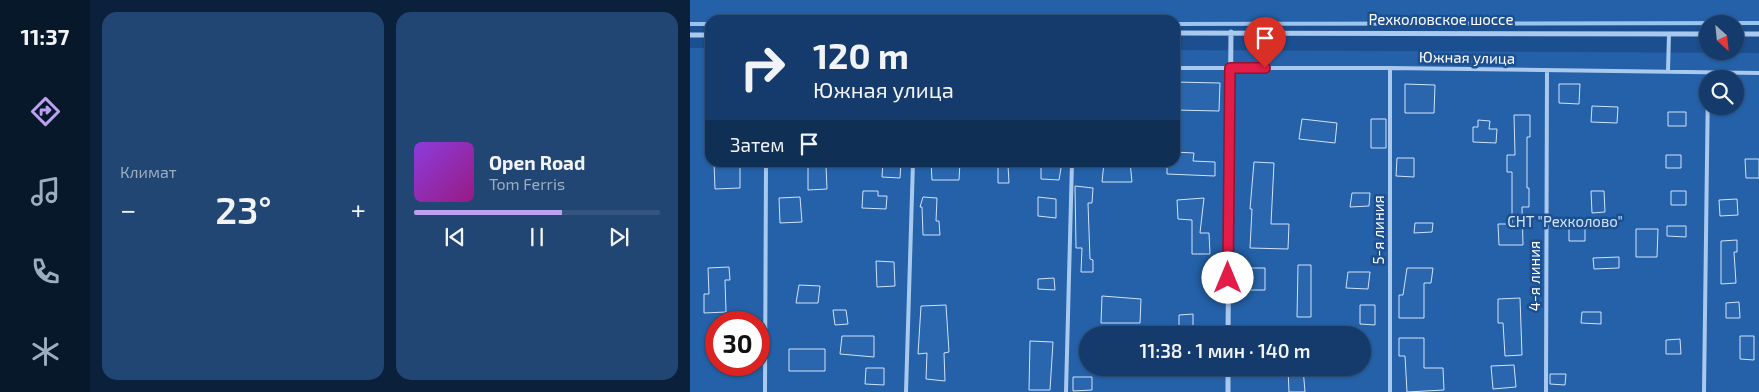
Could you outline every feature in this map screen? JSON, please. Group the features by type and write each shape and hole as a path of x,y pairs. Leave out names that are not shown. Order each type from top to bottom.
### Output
{"street":[{"name":"Рехколовское шоссе","path":"1180,32 1699,34"},
{"path":"1228,326 1231,32"},
{"path":"1744,34 1759,34"},
{"path":"690,35 705,35"},
{"path":"1228,376 1228,392"}],"lane":[{"path":"1668,71 1669,34"},
{"name":"Южная улица","path":"1180,68 1390,68 1699,72"},
{"name":"5-я линия","path":"1390,68 1390,392"},
{"name":"4-я линия","path":"1546,392 1547,70"},
{"name":"Южная улица","path":"1744,73 1759,73"},
{"path":"1704,392 1708,115"},
{"path":"765,392 766,167"},
{"path":"906,392 914,167"},
{"path":"1066,392 1072,167"}],"green space":[{"path":"690,0 1759,0 1759,23 1744,23 1744,15 1699,15 1699,23 1180,24 1180,15 705,15 705,24 690,24"},
{"name":"СНТ \"Рехколово\"","path":"690,48 705,48 705,167 1180,167 1180,50 1699,53 1699,60 1744,60 1744,53 1759,53 1759,392 690,392"}],"building":[{"path":"1180,82 1220,83 1219,111 1180,110"},
{"path":"1405,84 1435,85 1434,113 1405,113"},
{"path":"1559,84 1580,84 1579,104 1559,103"},
{"path":"1592,106 1618,107 1617,123 1591,122"},
{"path":"1668,112 1686,112 1686,126 1668,126"},
{"path":"1514,115 1530,115 1530,137 1527,137 1529,207 1522,207 1523,245 1499,245 1498,224 1512,224 1512,172 1507,172 1507,155 1515,155"},
{"path":"1302,119 1337,123 1335,143 1299,139"},
{"path":"1371,119 1386,119 1386,148 1371,148"},
{"path":"1478,120 1490,121 1489,129 1497,129 1496,143 1473,142 1473,127 1478,127"},
{"path":"1180,152 1194,153 1193,161 1215,162 1215,176 1167,174 1167,167 1180,167"},
{"path":"1666,155 1681,155 1681,168 1666,168"},
{"path":"1397,158 1414,158 1414,177 1396,176"},
{"path":"1745,159 1759,159 1759,178 1746,178"},
{"path":"1254,162 1274,163 1271,224 1289,224 1288,249 1250,248 1252,209 1250,209"},
{"path":"714,167 740,167 740,188 715,189"},
{"path":"808,167 826,167 827,189 808,190"},
{"path":"883,167 901,167 900,178 882,177"},
{"path":"931,167 960,167 959,180 932,180"},
{"path":"998,167 1008,167 1009,183 998,183"},
{"path":"1041,167 1061,167 1059,180 1041,179"},
{"path":"1104,167 1130,167 1132,182 1102,182"},
{"path":"1075,186 1093,188 1092,203 1088,203 1090,259 1093,260 1093,272 1081,272 1082,248 1076,248"},
{"path":"863,191 878,191 878,196 887,196 886,209 862,208"},
{"path":"1591,191 1604,191 1605,212 1592,213"},
{"path":"1671,191 1686,191 1686,205 1671,205"},
{"path":"1352,193 1370,193 1369,206 1350,207"},
{"path":"800,197 802,222 780,223 779,198"},
{"path":"923,197 937,198 936,221 939,221 940,235 923,235 922,207 920,207"},
{"path":"1038,197 1056,199 1056,218 1038,216"},
{"path":"1204,198 1200,233 1209,233 1210,254 1192,254 1192,220 1178,219 1177,200"},
{"path":"1737,199 1738,215 1720,216 1719,200"},
{"path":"1569,220 1585,220 1585,241 1569,241"},
{"path":"1415,223 1433,223 1432,232 1414,233"},
{"path":"1667,226 1686,226 1686,237 1667,236"},
{"path":"1636,229 1658,229 1657,257 1636,257"},
{"path":"1737,240 1737,252 1734,252 1736,283 1721,284 1721,241"},
{"path":"1619,257 1619,268 1594,269 1593,258"},
{"path":"876,261 894,262 895,286 877,287"},
{"path":"1298,265 1311,265 1311,317 1297,317"},
{"path":"729,267 730,280 725,280 726,311 705,311 704,313 704,294 709,294 708,268"},
{"path":"1248,268 1265,268 1265,290 1248,290"},
{"path":"1407,268 1433,268 1431,283 1424,283 1424,318 1399,318 1399,295 1403,295"},
{"path":"1348,272 1370,272 1368,289 1346,288"},
{"path":"1054,278 1055,290 1038,289 1038,279"},
{"path":"799,285 820,286 818,303 796,303"},
{"path":"1102,296 1141,299 1140,323 1101,323"},
{"path":"1520,298 1522,355 1505,356 1503,323 1498,323 1498,299"},
{"path":"1739,302 1740,318 1726,318 1726,303"},
{"path":"946,305 949,352 944,353 945,381 926,379 927,353 918,354 921,306"},
{"path":"1360,305 1375,305 1375,325 1360,324"},
{"path":"833,310 846,310 848,324 835,325"},
{"path":"1582,312 1601,312 1601,324 1581,323"},
{"path":"1193,314 1193,326 1179,326 1179,315"},
{"path":"842,336 874,336 874,357 840,354"},
{"path":"1740,336 1754,336 1754,360 1740,359"},
{"path":"1399,338 1424,338 1424,368 1443,368 1444,390 1407,392 1405,356 1399,356"},
{"path":"1680,339 1681,354 1666,354 1666,340"},
{"path":"1030,341 1053,342 1050,390 1029,390"},
{"path":"789,349 825,349 825,371 789,371"},
{"path":"1514,365 1516,387 1493,389 1491,366"},
{"path":"866,368 884,368 884,385 865,384"},
{"path":"1550,374 1566,374 1565,385 1550,384"},
{"path":"1288,376 1304,376 1305,392 1289,392"},
{"path":"1073,377 1092,377 1092,390 1073,391"}],"waterway":[{"path":"1180,24 1759,23"},
{"path":"690,24 705,24"}],"route":[{"path":"1228,278 1230,68 1265,68"}]}
